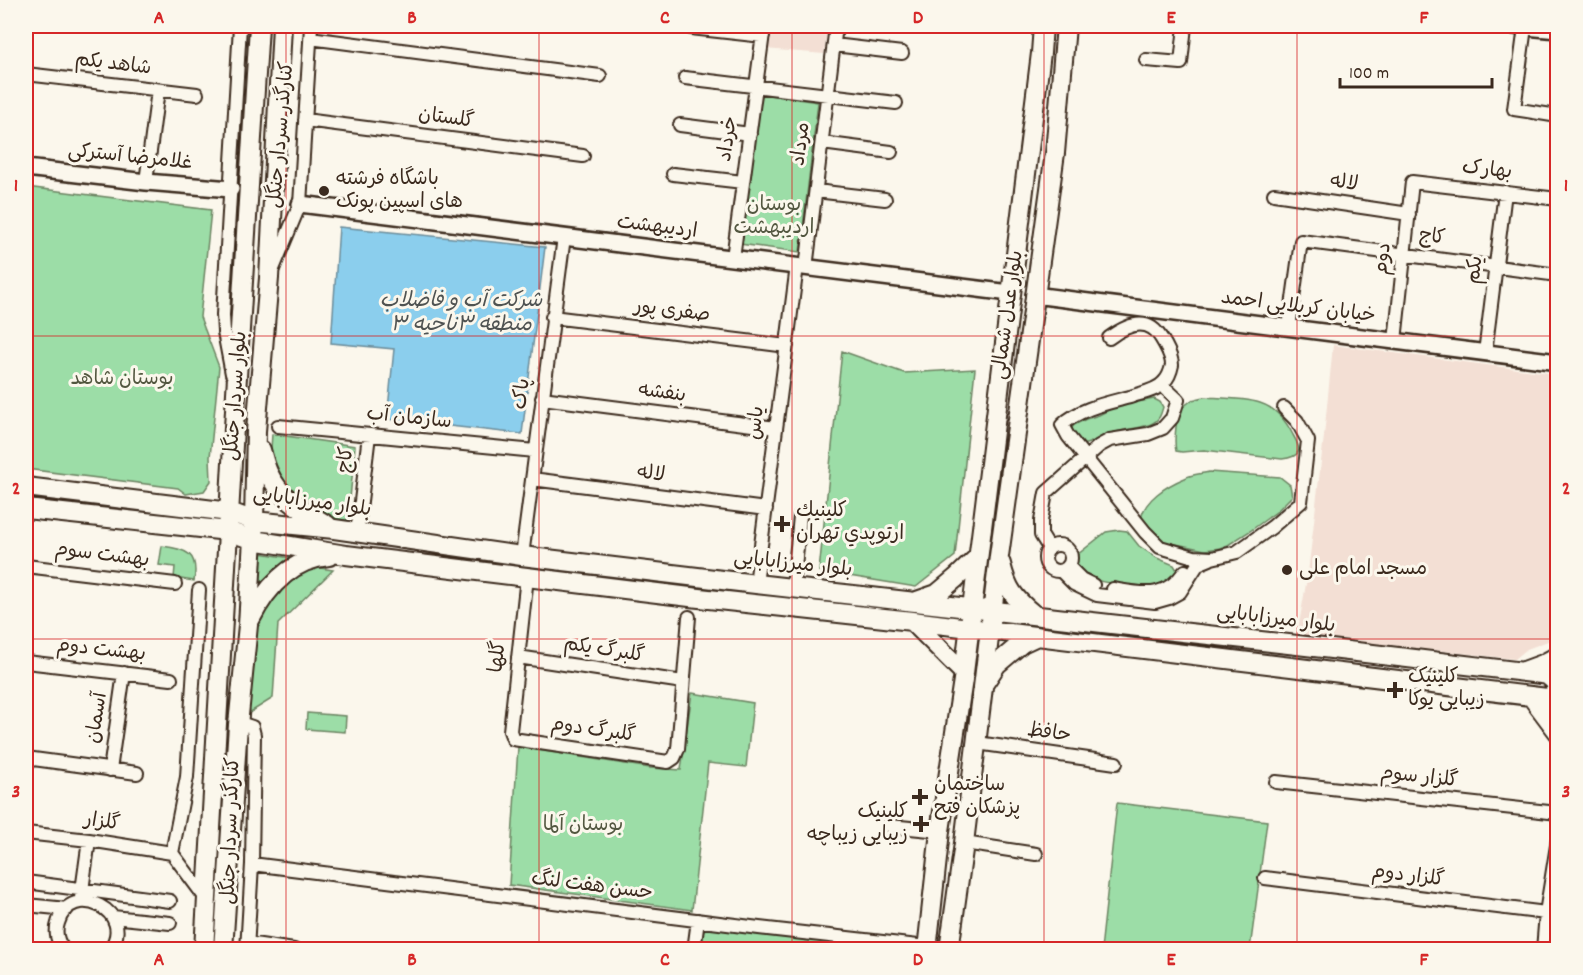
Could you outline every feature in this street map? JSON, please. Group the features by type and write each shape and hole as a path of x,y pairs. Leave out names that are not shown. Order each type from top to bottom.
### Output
{"main road":[{"name":"بلوار سردار جنگل","path":"204,950 259,26"},
{"name":"بلوار سردار جنگل","path":"223,950 238,725 248,625 256,432 269,278 282,26"},
{"name":"بلوار عدل شمالی","path":"927,948 940,831 964,673 1043,26"},
{"name":"بلوار عدل شمالی","path":"950,950 999,556 1054,153 1066,26"},
{"path":"256,432 267,471 281,493 297,507 334,529"},
{"name":"بلوار میرزابابایی","path":"26,487 230,512 254,521 334,529 756,584 1033,614 1552,676"},
{"path":"26,509 228,531 253,540 346,555 1547,698 1555,694 1557,687 1552,676"},
{"path":"248,625 270,589 290,569 317,557 346,555"},
{"path":"916,602 938,594 978,556"},
{"path":"999,556 1004,578 1015,599 1033,614"},
{"path":"912,621 964,673"},
{"path":"984,683 997,664 1022,643 1037,636"},
{"path":"1524,672 1557,656"},
{"path":"1531,696 1555,728"}],"street":[{"path":"236,393 224,332 223,315 240,26"},
{"name":"مرداد","path":"802,267 816,191 836,26"},
{"path":"1146,60 1181,63 1185,26"},
{"path":"1557,30 1520,26 1514,109 1557,116"},
{"path":"691,28 764,31"},
{"name":"خرداد","path":"733,258 764,31"},
{"path":"310,32 600,76"},
{"name":"کنارگذر سردار جنگل","path":"269,278 300,204 310,32"},
{"path":"834,45 902,53"},
{"name":"شاهد یکم","path":"26,74 197,94"},
{"path":"685,78 896,103"},
{"path":"146,182 158,90"},
{"name":"گلستان","path":"305,120 583,156"},
{"path":"680,125 750,134"},
{"path":"822,143 891,152"},
{"name":"غلامرضا آسترکی","path":"26,168 231,189"},
{"path":"673,174 743,182"},
{"name":"بهارک","path":"1413,182 1557,199"},
{"name":"دوم","path":"1395,341 1413,182"},
{"path":"816,191 885,199"},
{"name":"یکم","path":"1485,353 1505,192"},
{"name":"لاله","path":"1274,194 1409,214"},
{"name":"اردیبهشت","path":"300,204 1011,293"},
{"name":"پاک","path":"522,555 564,237"},
{"name":"کاج","path":"1289,328 1301,241 1557,274"},
{"name":"یاس","path":"756,584 786,346 802,267"},
{"name":"خیابان کربلایی احمد","path":"1034,295 1557,362"},
{"path":"1161,338 1163,312"},
{"name":"صفری پور","path":"552,317 786,346"},
{"path":"1109,338 1118,331 1135,325 1152,328 1168,351 1172,365 1167,379 1148,392 1079,413 1062,424 1085,458 1145,532 1160,547 1194,557 1212,558"},
{"path":"1049,548 1041,535 1046,493 1099,446 1110,440 1148,434 1163,428 1172,418 1178,400 1162,384"},
{"name":"بنفشه","path":"542,398 776,428"},
{"path":"1065,568 1074,584 1097,596 1155,602 1180,592 1198,564 1237,552 1272,527 1301,502 1308,441 1297,421 1284,408"},
{"name":"سازمان آب","path":"278,426 535,451"},
{"name":"کاج","path":"358,526 369,435"},
{"name":"لاله","path":"532,479 766,508"},
{"path":"793,588 800,516"},
{"path":"1065,568 1071,558 1068,550 1061,545 1049,548 1045,555 1046,564 1052,570 1065,568 1099,588 1152,593 1162,591 1179,580 1194,557"},
{"name":"بهشت سوم","path":"26,566 175,584"},
{"name":"گلها","path":"513,740 510,731 527,577"},
{"path":"199,591 187,777 172,853 207,900"},
{"path":"683,682 688,617"},
{"name":"گلبرگ یکم","path":"518,657 683,682"},
{"name":"بهشت دوم","path":"26,662 171,678"},
{"name":"آسمان","path":"110,770 124,673"},
{"name":"گلبرگ دوم","path":"513,740 668,762 674,758 678,749 683,682"},
{"name":"کنارگذر سردار جنگل","path":"238,725 252,727 254,735 252,864 247,946"},
{"path":"1555,728 1554,736 1557,742"},
{"name":"حافظ","path":"977,743 1116,763"},
{"path":"26,758 137,773"},
{"name":"گلزار سوم","path":"1276,782 1557,813"},
{"path":"890,826 940,831"},
{"name":"گلزار","path":"26,833 172,853"},
{"path":"1543,950 1557,839"},
{"path":"64,950 57,936 57,926 66,909 81,896 89,840"},
{"path":"964,843 1036,854"},
{"name":"حسن هفت لنگ","path":"252,864 927,948"},
{"name":"گلزار دوم","path":"1265,878 1546,913"},
{"path":"26,882 81,896 171,901"},
{"path":"81,896 107,909 113,917 116,936 109,950"},
{"path":"26,905 66,909"},
{"path":"113,917 170,923"},
{"path":"694,950 698,920"},
{"path":"247,946 294,950"}],"shaded area":[{"path":"768,26 828,26 824,54 765,49"},
{"path":"1333,345 1557,374 1557,634 1548,641 1527,649 1515,659 1297,635 1308,573"}],"green space":[{"name":"بوستان اردیبهشت","path":"762,94 818,102 800,252 740,244"},
{"name":"بوستان شاهد","path":"26,187 211,210 200,317 219,367 210,457 211,481 204,491 186,494 178,488 26,469"},
{"path":"842,351 904,373 975,369 955,556 916,587 819,571"},
{"path":"1204,397 1247,400 1271,408 1287,425 1296,440 1298,452 1293,457 1282,459 1204,450 1176,451 1178,411 1192,400"},
{"path":"1154,399 1163,407 1159,418 1149,425 1111,433 1079,445 1071,429 1074,425 1116,406"},
{"path":"272,434 355,446 348,520 330,519 315,511 287,487 274,460 271,449"},
{"path":"1209,472 1280,477 1290,485 1292,496 1276,512 1221,548 1205,550 1162,541 1141,521 1146,506 1157,494 1188,477"},
{"path":"1127,531 1139,546 1157,558 1174,565 1177,570 1172,578 1165,584 1149,587 1110,583 1081,573 1073,563 1077,555 1106,532"},
{"path":"162,546 189,554 194,564 194,581 174,578 175,567 159,565"},
{"path":"260,553 297,559 274,571 255,589"},
{"path":"314,567 333,570 278,624 273,698 249,713 254,625 287,582"},
{"name":"بوستان آلما","path":"692,693 753,703 746,767 708,763 692,910 509,885 518,747 650,768 681,770"},
{"path":"307,713 346,716 345,732 306,729"},
{"path":"1117,803 1267,821 1250,949 1101,950"},
{"path":"704,927 879,949 700,950"}],"water":[{"name":"شرکت آب و فاضلاب منطقه ۳ناحیه ۳","path":"339,227 545,247 522,434 387,419 394,349 331,343"}],"place":[{"name":"باشگاه فرشته های اسپین پونک","path":"324,191"},
{"name":"كلينيك ارتوپدي تهران","path":"782,524"},
{"name":"مسجد امام علی","path":"1287,570"},
{"name":"کلینیک زیبایی یوکا","path":"1395,690"},
{"name":"ساختمان پزشکان فتح","path":"920,797"},
{"name":"کلینیک زیبایی زیباچه","path":"921,824"}]}
